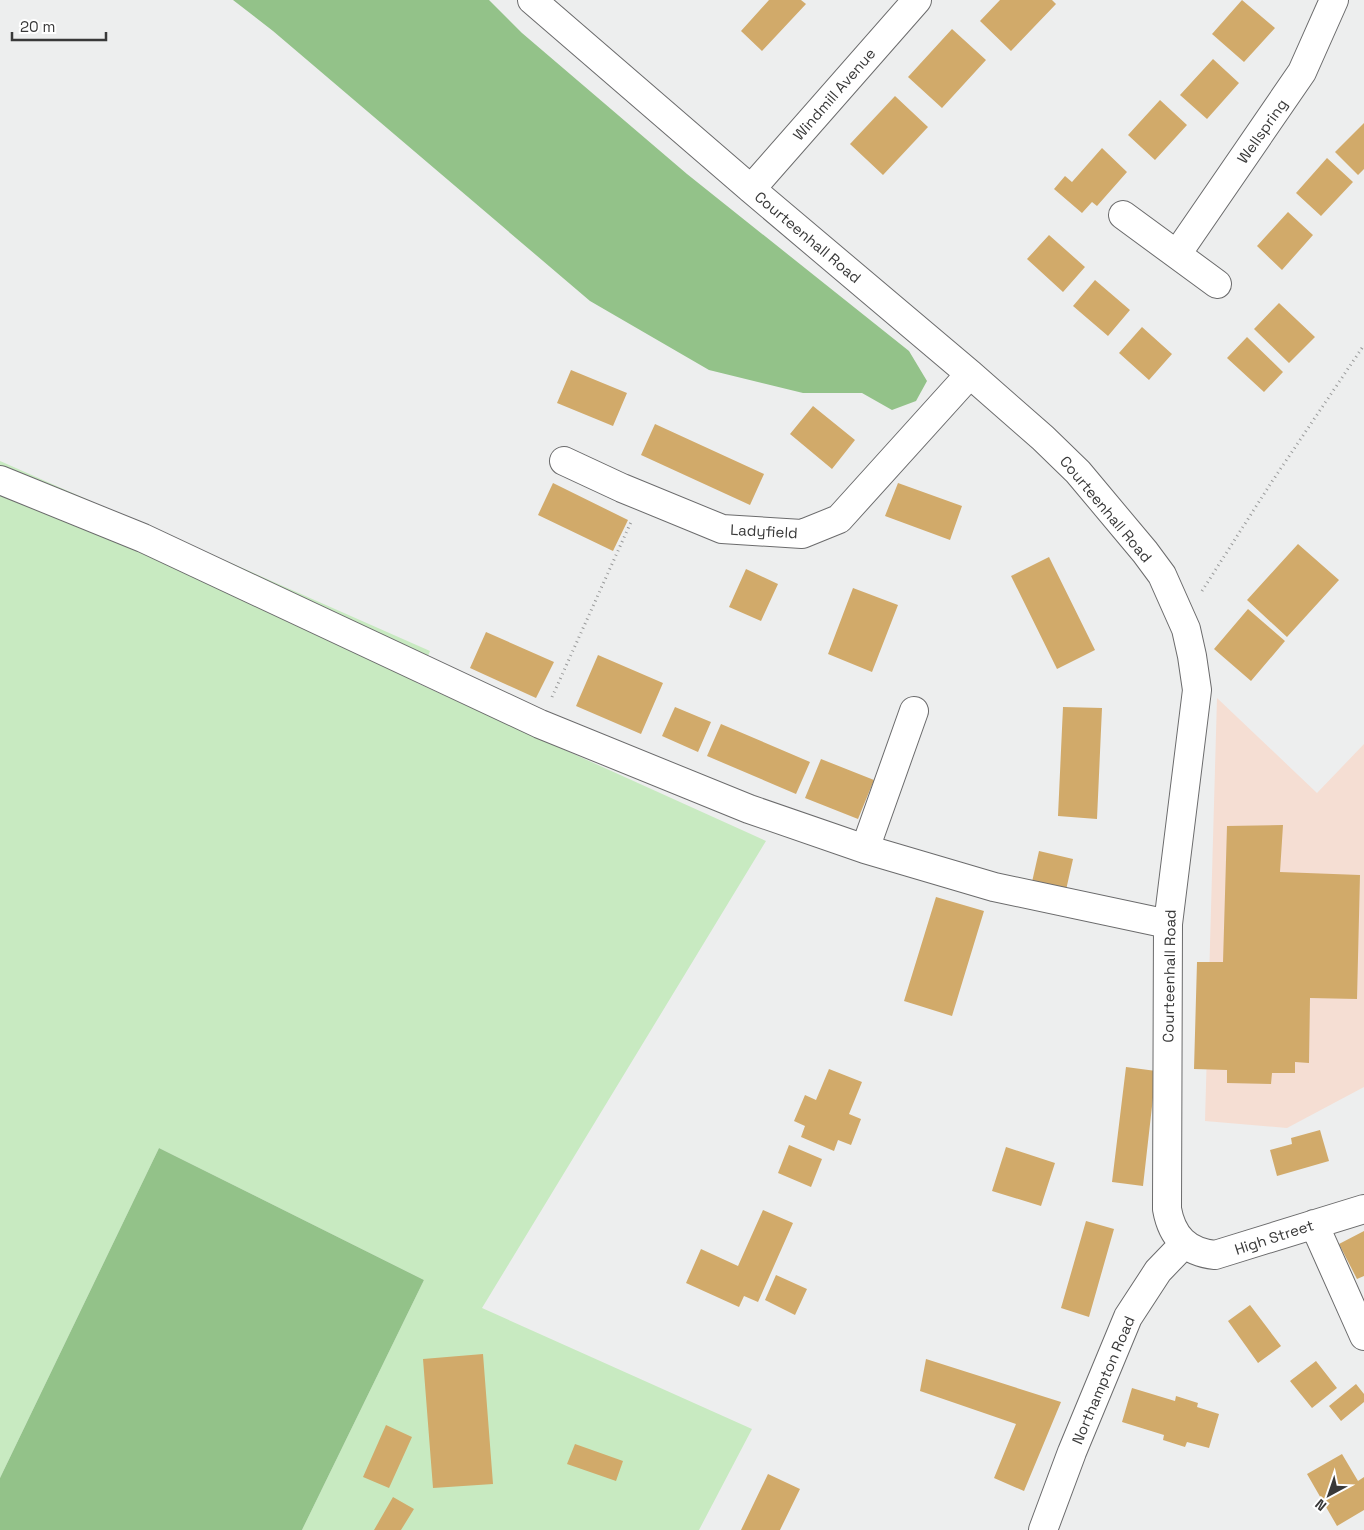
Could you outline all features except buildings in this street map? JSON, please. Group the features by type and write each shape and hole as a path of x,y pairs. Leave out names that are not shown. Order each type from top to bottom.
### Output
{"street":[{"name":"Courteenhall Road","path":"532,0 750,189 1043,438 1078,472 1103,500 1162,576 1186,629 1197,690 1168,924 1167,1209 1172,1229 1184,1244"},
{"name":"Windmill Avenue","path":"750,189 917,0"},
{"name":"Wellspring","path":"1177,254 1302,72 1334,0"},
{"path":"1123,215 1217,284"},
{"name":"Ladyfield","path":"564,460 643,497 722,529 802,534 839,519 970,374"},
{"path":"0,480 143,538 540,724 748,808 865,849 994,887 1168,924"},
{"path":"865,849 914,711"},
{"name":"High Street","path":"1184,1244 1206,1254 1215,1255 1364,1209"},
{"path":"1314,1224 1364,1336"},
{"name":"Northampton Road","path":"1043,1530 1072,1452 1128,1317 1158,1271 1184,1244"}],"path":[{"path":"1183,622 1276,475 1364,345"},
{"path":"540,724 643,497"}],"shaded area":[{"path":"1217,698 1317,793 1364,744 1364,1087 1287,1128 1205,1121"}],"green space":[{"path":"233,0 489,0 522,33 687,174 909,351 927,381 916,401 892,410 862,393 803,393 709,370 590,301 273,31"},
{"path":"0,461 430,651 417,683 766,841 482,1308 752,1429 699,1530 302,1530 424,1280 159,1148 0,1478"},
{"path":"159,1148 424,1280 302,1530 0,1530 0,1478"}]}
